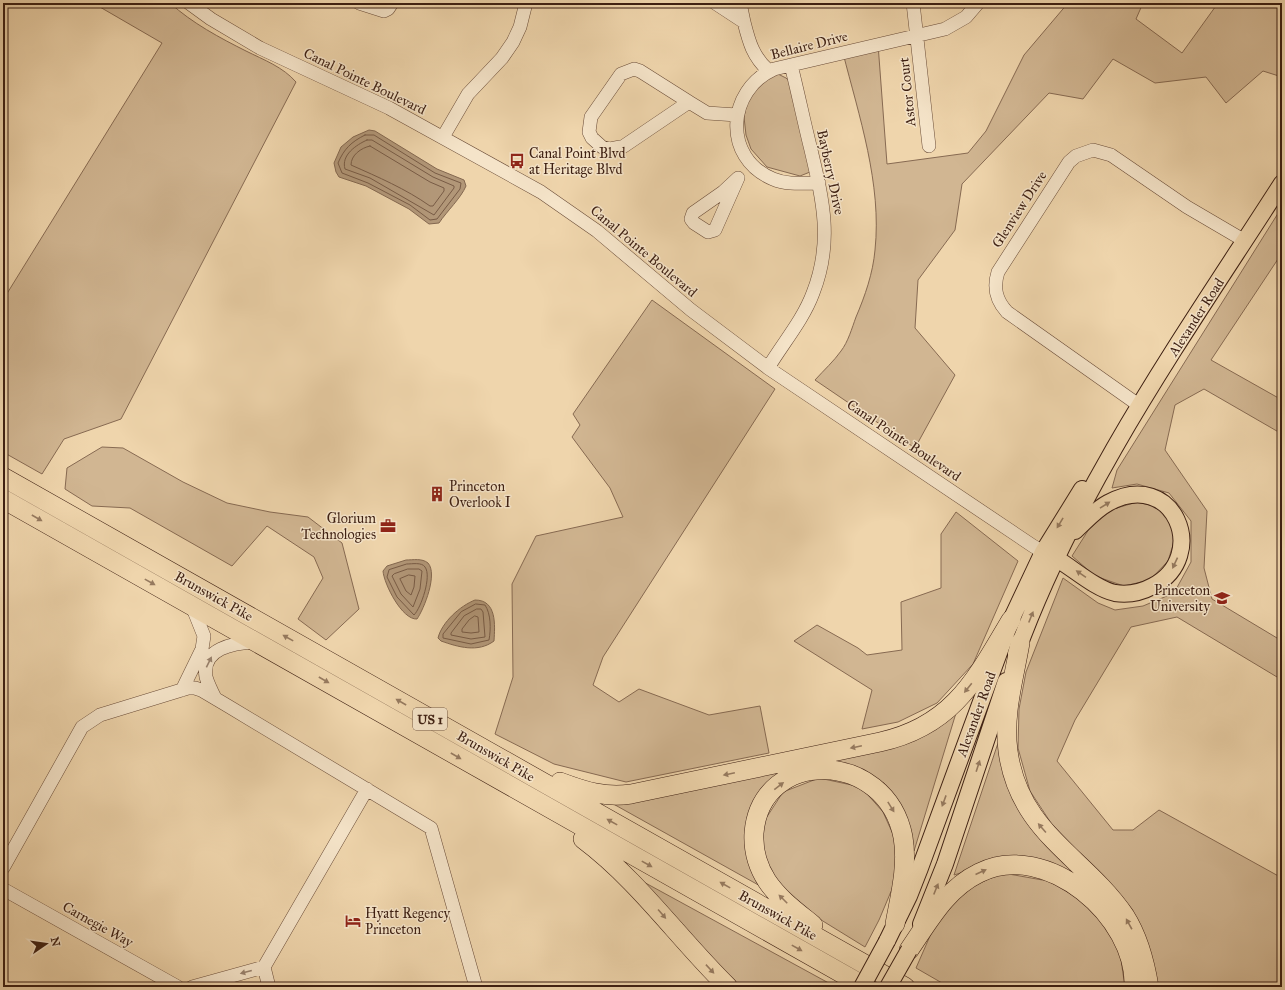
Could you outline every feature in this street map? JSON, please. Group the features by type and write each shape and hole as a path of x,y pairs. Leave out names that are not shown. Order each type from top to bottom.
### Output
{"highway":[{"name":"Brunswick Pike","path":"3,477 905,987"},
{"name":"Brunswick Pike","path":"3,499 866,987"},
{"path":"488,752 584,791 602,795 621,796 890,740 926,726 960,698 982,669 1011,620"},
{"path":"1020,643 1007,727 1010,761 1017,785 1026,806 1038,824 1105,891 1126,917 1139,945 1150,987"},
{"path":"857,960 787,904 768,883 761,869 754,847 756,822 762,804 781,784 806,771 823,769 833,770 861,778 870,783 884,797 896,816 904,846 904,874 895,924"},
{"path":"528,797 598,850 619,868 639,888 728,987"},
{"path":"909,950 939,906 962,882 991,868 1004,866 1024,866 1063,878 1083,891 1102,907 1117,928 1128,949 1133,971 1134,987"}],"main road":[{"name":"Alexander Road","path":"862,987 887,941 920,868 1011,620 1050,556 1081,491 1111,452 1282,183"},
{"name":"Alexander Road","path":"888,987 909,950 945,864 1050,556 1066,541 1111,452"},
{"path":"1050,556 1109,591 1122,593 1136,592 1157,584 1168,575 1176,562 1181,539 1179,524 1171,510 1159,500 1140,494 1128,495 1107,503 1095,512 1066,541"}],"street":[{"name":"Canal Pointe Boulevard","path":"189,3 211,19 260,48 389,108 541,192 597,231 691,310 768,368 1050,556"},
{"path":"359,3 384,10 388,9 392,3"},
{"path":"443,137 468,94 502,58 513,42 520,27 526,3"},
{"path":"715,3 744,22"},
{"path":"740,3 751,48 769,71"},
{"name":"Astor Court","path":"913,3 918,35 929,146"},
{"name":"Bellaire Drive","path":"818,183 783,182 762,173 752,164 742,148 738,138 737,115 743,97 750,86 769,71 945,29 957,23 966,16 978,3"},
{"name":"Bayberry Drive","path":"768,368 804,312 820,276 826,237 825,220 818,183 791,65"},
{"path":"689,102 617,149 602,147 592,138 589,132 591,117 621,74 634,69 640,71 707,113 737,115"},
{"name":"Glenview Drive","path":"1140,406 1007,312 1001,306 995,289 995,280 1002,265 1069,162 1076,156 1093,150 1111,155 1187,208 1245,241"},
{"path":"738,178 752,164"},
{"path":"182,690 202,649 204,636 192,606"},
{"path":"215,698 206,678 206,666 212,655 223,647 237,643 258,642"},
{"path":"3,868 82,727 100,715 182,690 195,688 215,698 431,828 476,987"},
{"path":"269,987 264,967 367,789"},
{"name":"Carnegie Way","path":"3,889 178,987"},
{"path":"192,987 264,967"}],"shaded area":[{"path":"93,3 170,3 206,30 273,64 296,82 121,419 64,439 42,474 3,452 3,300 162,43"},
{"path":"1068,3 1143,3 1136,19 1182,53 1218,3 1282,3 1282,77 1263,71 1226,103 1206,77 1155,83 1113,59 1083,99 1049,93 962,184 955,230 918,280 915,328 955,375 915,448 815,380 838,355 848,339 868,284 875,250 875,200 868,150 843,53 878,44 887,164 968,153 986,131 1024,55"},
{"path":"778,74 790,82 810,172 800,176 767,167 751,149 746,135 744,117 748,96 765,79"},
{"path":"1282,207 1282,253 1211,360 1282,400 1282,434 1204,389 1175,405 1165,450 1207,511 1204,568 1212,599 1282,641 1282,680 1177,617 1131,627 1075,720 1057,761 1113,830 1133,830 1159,810 1282,878 1282,987 1156,987 1122,897 1051,823 1030,791 1018,748 1019,709 1026,672 1063,578 1098,603 1115,610 1143,606 1174,593 1191,562 1191,521 1169,493 1137,484 1112,488 1117,470"},
{"path":"652,300 775,389 603,657 593,685 619,702 639,689 709,715 760,706 769,753 626,782 554,764 495,734 513,677 512,584 536,536 623,517 610,488 572,437 580,425 573,414"},
{"path":"102,447 123,448 183,482 227,503 270,512 308,517 342,543 359,609 326,640 298,619 323,578 314,557 267,526 232,566 130,508 92,506 65,489 67,468"},
{"path":"1137,502 1162,508 1176,535 1168,561 1150,580 1124,586 1095,576 1072,556 1089,529 1110,510"},
{"path":"956,512 1018,561 973,664 937,703 898,722 862,729 872,690 794,641 817,625 858,648 867,655 902,650 901,602 941,588 941,534"},
{"path":"956,713 914,851 906,817 884,783 826,761"},
{"path":"1001,734 1022,812 1081,877 1003,860 954,875"},
{"path":"789,769 752,810 762,887 608,801"},
{"path":"819,778 861,787 883,812 896,841 895,882 879,920 865,947 792,902 765,862 761,826 783,792"},
{"path":"1003,873 1048,881 1078,898 1100,917 1120,953 1125,987 949,987 916,968 937,920 968,888"},
{"path":"640,880 836,987 740,987"}],"water":[{"path":"369,130 375,131 437,169 464,180 466,186 464,191 439,223 429,224 409,209 366,186 339,177 334,163 341,147 353,137"},
{"path":"406,560 423,560 428,563 431,568 431,583 429,591 417,619 411,618 400,608 390,592 384,577 383,571 387,566"},
{"path":"475,600 482,601 491,609 495,628 494,641 481,647 468,648 441,641 438,638 440,632 452,615 463,606"}],"place":[{"name":"Canal Point Blvd at Heritage Blvd","path":"517,161"},
{"name":"Princeton Overlook I","path":"437,494"},
{"name":"Glorium Technologies","path":"388,526"},
{"name":"Princeton University","path":"1222,598"},
{"name":"Hyatt Regency Princeton","path":"353,921"}]}
